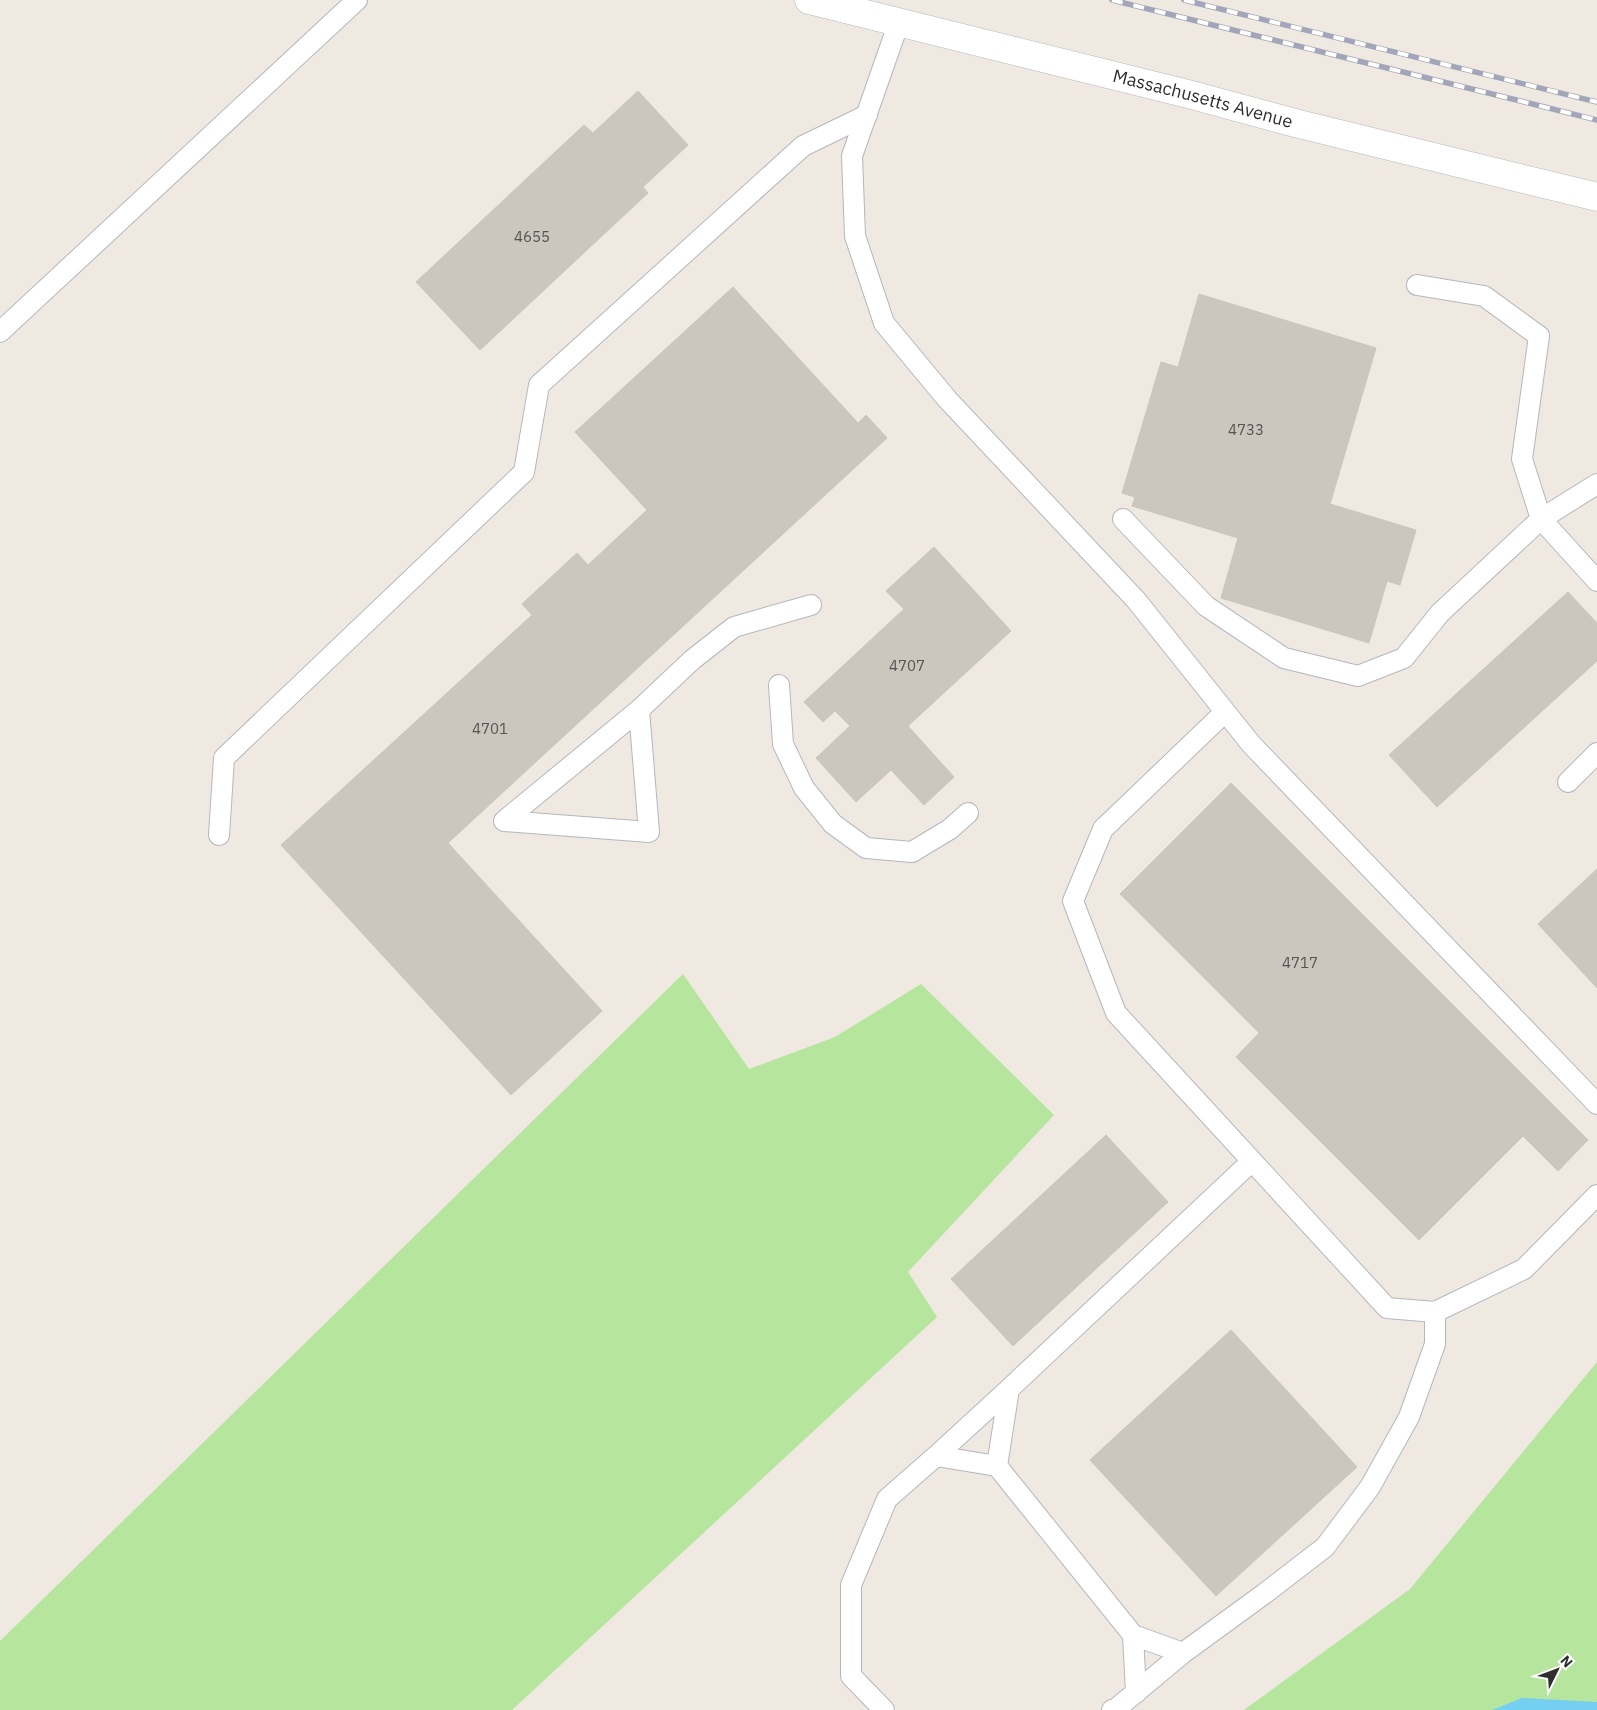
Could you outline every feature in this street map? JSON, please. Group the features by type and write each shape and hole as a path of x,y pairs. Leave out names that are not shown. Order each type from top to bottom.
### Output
{"main road":[{"name":"Massachusetts Avenue","path":"809,0 1597,197"}],"lane":[{"path":"0,332 357,0"},
{"path":"899,22 852,156 854,236 884,323 947,399 1136,600 1251,744 1597,1104"},
{"path":"219,834 224,758 524,472 539,385 803,146 867,114"},
{"path":"1417,285 1484,296 1539,336 1522,459 1541,519 1597,581"},
{"path":"1123,519 1206,606 1284,658 1358,676 1404,658 1440,613 1541,519 1597,484"},
{"path":"639,710 649,832 504,821 639,710 692,660 734,627 812,604"},
{"path":"779,685 783,744 804,788 832,824 866,848 912,852 950,829 968,813"},
{"path":"1225,712 1103,829 1073,901 1116,1013 1387,1308 1435,1312 1524,1269 1597,1195"},
{"path":"1568,782 1597,752"},
{"path":"884,1710 851,1676 851,1585 887,1499 1009,1389 1252,1161"},
{"path":"1112,1710 1136,1693 1183,1653 1325,1547 1370,1487 1409,1417 1435,1344 1435,1312"},
{"path":"997,1466 1009,1389"},
{"path":"936,1456 997,1466 1133,1635 1183,1653"},
{"path":"1133,1635 1136,1693"}],"green space":[{"path":"683,974 749,1069 835,1037 921,984 1054,1115 908,1272 937,1317 512,1710 0,1710 0,1641"},
{"path":"1597,1362 1597,1710 1244,1710 1410,1589"}],"water":[{"path":"1522,1698 1597,1702 1597,1710 1492,1710"}],"building":[{"path":"638,91 688,145 643,187 648,193 480,350 416,282 584,125 593,133"},
{"path":"733,287 858,423 866,415 887,438 448,843 602,1011 511,1095 281,845 532,615 522,604 577,553 588,565 647,510 575,432"},
{"path":"1199,294 1376,348 1330,504 1416,530 1400,585 1387,581 1369,643 1221,598 1238,538 1132,506 1135,497 1122,493 1161,362 1178,367"},
{"path":"934,547 1011,631 908,726 954,777 924,805 891,770 856,802 816,758 850,726 835,711 823,722 804,702 904,609 886,591"},
{"path":"1568,592 1597,623 1597,661 1437,807 1389,755"},
{"path":"1231,783 1588,1140 1558,1171 1523,1136 1419,1240 1236,1057 1259,1033 1120,894"},
{"path":"1597,869 1597,988 1538,924"},
{"path":"1106,1135 1168,1202 1013,1346 951,1279"},
{"path":"1231,1330 1357,1467 1216,1596 1090,1460"}],"railway":[{"path":"1112,0 1597,120"},
{"path":"1184,0 1597,102"}]}
